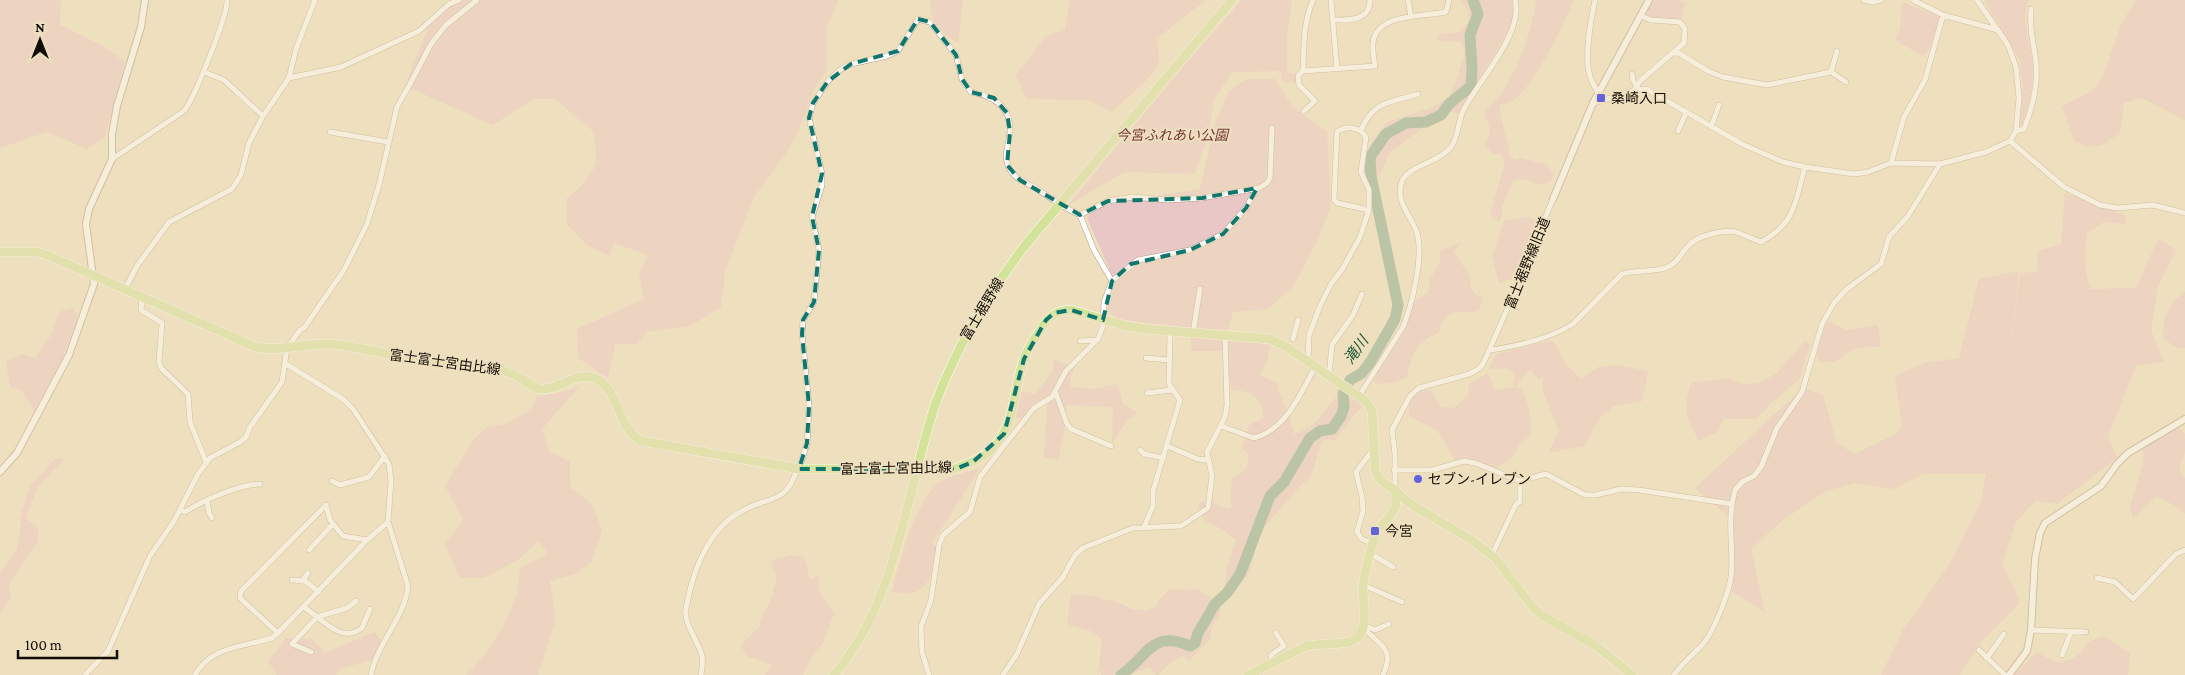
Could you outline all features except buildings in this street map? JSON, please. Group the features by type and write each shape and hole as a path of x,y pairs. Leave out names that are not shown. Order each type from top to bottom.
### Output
{"main road":[{"name":"富士裾野線","path":"834,675 853,650 872,617 886,585 936,402 947,374 977,315 1003,274 1232,0"},
{"name":"富士富士宮由比線","path":"0,252 18,251 41,254 245,343 266,349 329,344 361,348 434,363 482,365 508,372 541,389 552,388 575,378 592,378 608,390 627,429 642,441 798,469 955,468 973,462 987,454 997,444 1009,422 1024,359 1042,327 1054,313 1063,310 1071,310 1126,326 1170,332 1269,339 1285,346 1366,401 1372,411 1377,476 1383,482 1409,503 1473,541 1492,555 1541,615 1595,645 1632,675"},
{"path":"1248,675 1259,671 1271,662 1314,644 1354,639 1363,627 1363,585 1371,554 1379,529 1394,512 1396,506 1395,490"}],"street":[{"path":"0,472 18,453 68,354 92,292 94,276 86,224 88,209 112,158 112,134 117,106 141,27 145,0"},
{"path":"112,158 184,111 190,103 204,72 228,0"},
{"path":"125,290 137,266 169,222 232,188 241,175 249,142 262,116 289,78 296,49 315,0"},
{"path":"289,78 340,67 419,31 449,4 458,0"},
{"path":"85,675 108,651 150,556 174,521 206,462 246,437 250,427 282,382 287,348 300,330 304,328 344,270 363,232 379,185 397,107 431,44 446,25 477,0"},
{"path":"1303,71 1304,35 1308,13 1314,0"},
{"path":"1331,0 1337,69"},
{"path":"1333,20 1354,20 1365,15 1370,6 1370,0"},
{"path":"1408,0 1412,17"},
{"path":"1304,111 1315,100 1299,85 1298,76 1303,71 1375,66 1372,44 1376,33 1383,23 1446,12 1449,0"},
{"path":"1355,393 1403,327 1408,316 1420,262 1416,230 1401,201 1399,191 1403,178 1415,169 1442,156 1452,146 1467,103 1490,70 1516,18 1515,0"},
{"path":"1595,0 1590,29 1589,56 1590,78 1598,94"},
{"name":"富士裾野線旧道","path":"1395,490 1395,454 1392,430 1410,396 1419,388 1477,370 1490,350 1598,94 1649,0"},
{"path":"1864,0 1873,2 1881,0"},
{"path":"1913,0 1943,15 1998,30"},
{"path":"1636,87 1646,89 1711,127 1775,159 1805,167 1854,174 1868,172 1891,163 1940,164 1986,152 2010,141 2016,131 2019,98 2016,67 2008,45 1977,0"},
{"path":"2016,131 2024,129 2032,105 2035,88 2036,64 2029,27 2031,9"},
{"path":"1891,163 1904,117 1925,80 1943,15"},
{"path":"1594,103 1604,101 1636,87 1684,44 1685,29 1680,22 1650,20 1640,16"},
{"path":"701,675 702,655 686,611 694,576 707,546 720,527 740,511 781,496 789,489 798,469 806,443 809,406 802,334 803,320 814,302 819,250 812,217 822,185 822,174 809,118 812,103 841,69 851,64 887,56 898,51 918,19 930,22 956,55 962,79 971,92 994,98 1007,113 1010,132 1006,150 1008,165 1013,174 1020,180 1035,187 1059,205 1080,215 1094,250 1112,281"},
{"path":"1675,51 1708,71 1723,77 1767,85 1831,72 1846,82"},
{"path":"1831,72 1837,51"},
{"path":"204,72 224,80 262,116"},
{"path":"1632,74 1636,87"},
{"path":"1361,130 1366,117 1378,106 1386,102 1418,94"},
{"path":"1711,127 1719,105"},
{"path":"1678,131 1686,113"},
{"path":"1080,215 1108,201 1133,197 1168,200 1202,198 1256,188 1267,183 1270,178 1272,128"},
{"path":"1221,426 1254,438 1276,428 1295,403 1312,364 1309,335 1331,284 1343,268 1360,237 1370,210 1369,190 1361,172 1366,137 1361,130 1346,128 1337,132 1334,199 1337,203 1370,210"},
{"path":"330,132 388,142"},
{"path":"2010,141 2064,186 2100,205 2117,208 2153,205 2185,213"},
{"path":"1674,675 1682,663 1704,644 1728,590 1731,576 1730,518 1735,490 1742,482 1754,476 1762,467 1777,428 1802,392 1822,324 1834,303 1847,289 1881,264 1889,237 1908,216 1940,164"},
{"path":"1490,350 1547,337 1564,330 1573,324 1622,274 1633,271 1667,268 1675,263 1690,244 1700,239 1722,232 1735,232 1761,242 1773,236 1785,225 1792,215 1805,167"},
{"path":"929,675 922,652 921,627 931,600 939,545 943,535 970,512 980,477 1034,408 1052,397 1066,370 1098,340 1103,326 1104,302 1112,281 1138,260 1190,250 1223,234 1246,208 1256,188"},
{"path":"1193,333 1200,289"},
{"path":"1330,376 1332,345 1353,315 1362,294"},
{"path":"142,298 141,310 162,323 159,361 161,368 188,394 190,422 206,462"},
{"path":"1292,339 1298,320"},
{"path":"1144,528 1153,506 1153,491 1180,400 1169,384 1170,332"},
{"path":"1003,675 1017,654 1039,604 1063,577 1075,555 1083,548 1133,528 1176,528 1208,508 1212,476 1207,460 1210,445 1221,426 1227,405 1226,335"},
{"path":"1080,341 1098,340"},
{"path":"1146,358 1169,360"},
{"path":"286,364 343,399 353,409 391,469 388,522 408,591 402,608 379,650 371,675"},
{"path":"1147,393 1172,390"},
{"path":"1055,391 1067,424 1071,429 1110,446"},
{"path":"1980,650 2007,675 2027,650 2031,630 2035,559 2040,533 2045,523 2101,486 2116,464 2128,453 2185,419"},
{"path":"1167,446 1198,459 1207,460"},
{"path":"1374,447 1356,472 1362,496 1363,511 1357,532 1362,539 1374,544"},
{"path":"1140,450 1144,454 1164,458"},
{"path":"332,481 340,485 369,477 384,456"},
{"path":"1394,470 1433,470 1464,461 1475,463 1520,481 1546,474 1585,495 1596,495 1621,490 1639,490 1732,504"},
{"path":"1492,555 1516,504 1520,502 1520,481"},
{"path":"180,509 185,512 207,500 253,484 260,484"},
{"path":"207,500 212,518"},
{"path":"278,633 240,598 241,592 326,505 333,524 344,536 368,540"},
{"path":"196,675 201,666 214,654 272,638 388,522"},
{"path":"309,550 333,524"},
{"path":"2097,578 2115,582 2133,599 2176,554 2185,550"},
{"path":"1371,554 1393,567"},
{"path":"302,581 308,573"},
{"path":"292,580 305,581 319,592"},
{"path":"1363,585 1402,602"},
{"path":"311,652 292,644 318,617 347,608 356,601"},
{"path":"304,607 339,633 351,634 362,628 370,609"},
{"path":"1363,627 1375,630 1389,624"},
{"path":"1363,627 1387,650 1388,660 1383,675"},
{"path":"2031,630 2086,632"},
{"path":"2062,655 2071,632"},
{"path":"1271,662 1271,655 1284,646 1276,633"},
{"path":"1987,658 2004,634"}],"highlighted area":[{"path":"918,19 930,22 956,55 962,79 971,92 994,98 1007,113 1010,132 1007,165 1020,180 1080,215 1108,201 1202,198 1257,188 1246,208 1223,234 1190,250 1131,264 1112,281 1103,320 1071,310 1054,313 1046,320 1024,359 1004,434 973,462 955,469 799,469 807,443 809,406 802,334 803,320 814,302 819,250 812,217 822,174 809,118 813,103 828,81 851,64 898,51"}],"green space":[{"path":"0,0 61,0 60,25 103,46 125,62 105,137 87,149 47,132 0,148"},
{"path":"458,0 838,0 827,28 827,70 815,88 796,137 753,198 725,272 721,307 690,326 647,332 637,344 615,344 608,378 578,358 577,329 644,299 639,273 648,255 614,243 610,256 587,245 566,223 567,198 576,191 593,170 596,152 593,131 555,99 534,99 493,125 405,86 430,23"},
{"path":"930,0 963,0 958,43 937,26 932,15"},
{"path":"1070,0 1206,0 1156,39 1159,57 1154,72 1111,112 1089,100 1027,99 1016,75 1045,37 1065,30"},
{"name":"今宮ふれあい公園","path":"1242,0 1292,0 1287,36 1287,73 1298,74 1297,82 1286,83 1281,78 1281,71 1232,72 1214,100 1208,137 1195,174 1124,172 1068,205 1186,63"},
{"path":"1461,0 1513,0 1516,18 1458,114 1448,110 1390,152 1380,175 1369,177 1364,172 1370,145 1387,122 1431,108 1449,97 1456,82 1465,51 1461,42 1438,41 1438,34 1459,32 1468,23 1469,12"},
{"path":"1536,0 1574,0 1563,25 1528,85 1510,103 1499,105 1510,157 1515,160 1520,158 1546,164 1554,174 1551,181 1542,185 1525,179 1513,181 1502,206 1502,216 1499,222 1490,215 1505,162 1501,154 1494,155 1485,145 1490,131 1487,120 1484,117 1486,110 1504,90 1519,61 1530,28"},
{"path":"1654,0 1679,0 1685,3 1681,21 1645,16"},
{"path":"1984,0 2029,0 2026,7 2025,23 2032,57 2033,80 2022,125 2020,124 2023,86 2020,61"},
{"path":"2136,0 2185,0 2185,120 2142,98 2124,103 2120,132 2108,141 2098,146 2088,146 2074,141 2062,106 2094,90 2105,71 2121,24"},
{"path":"1902,2 1941,17 1928,52 1923,56 1895,40 1900,28"},
{"path":"1246,79 1275,79 1292,106 1327,132 1331,206 1318,239 1293,287 1267,309 1233,312 1228,330 1193,328 1198,326 1192,328 1117,319 1106,310 1115,282 1087,218 1092,211 1117,202 1200,189 1215,123 1229,91"},
{"path":"2065,193 2125,215 2126,224 2104,222 2087,233 2085,261 2090,289 2136,288 2158,239 2176,250 2158,286 2151,330 2164,362 2136,366 2108,437 2117,458 2057,504 2035,501 2016,522 2002,565 2015,589 2019,604 1982,641 1960,675 1881,675 1904,628 1949,565 1981,501 1986,474 1923,474 1893,489 1855,483 1826,491 1783,520 1751,549 1765,612 1732,592 1730,518 1695,488 1803,388 1823,395 1836,442 1854,454 1896,434 1902,424 1895,376 1924,363 1959,358 1979,279 2019,271 2007,381 2020,273 2037,272 2038,251 2061,244"},
{"path":"1528,217 1540,223 1515,278 1499,283 1492,257 1504,221"},
{"path":"1461,242 1454,252 1470,276 1470,286 1475,294 1483,297 1479,311 1459,312 1449,315 1439,332 1431,336 1416,350 1407,378 1395,382 1375,384 1379,367 1413,302 1428,293 1431,277 1440,263 1440,251"},
{"path":"2185,292 2185,348 2178,348 2163,339 2164,318 2175,300"},
{"path":"73,308 78,318 62,359 34,411 22,391 10,387 6,362 21,354 35,358 51,335 59,312"},
{"path":"1828,321 1846,330 1878,325 1881,347 1857,349 1847,353 1836,362 1818,362 1817,348"},
{"path":"1190,336 1224,338 1224,351 1192,351"},
{"path":"1553,340 1565,363 1581,379 1598,367 1617,365 1648,371 1642,401 1614,406 1600,418 1584,446 1548,453 1559,431 1542,389 1544,375 1540,381 1530,370 1515,387 1522,389 1528,406 1531,417 1530,436 1520,444 1513,456 1497,468 1456,461 1437,430 1409,416 1409,401 1421,391 1431,390 1441,407 1454,408 1468,396 1469,384 1488,373 1495,390 1514,387 1515,375 1507,368 1488,370 1496,354"},
{"path":"1229,341 1251,341 1270,345 1267,360 1260,375 1279,384 1277,388 1294,434 1315,423 1340,393 1355,398 1363,406 1335,440 1322,440 1311,477 1303,483 1260,532 1250,571 1234,593 1221,605 1220,613 1211,628 1210,639 1189,661 1182,655 1158,675 1150,667 1128,675 1101,675 1104,667 1098,675 1102,639 1093,632 1067,624 1071,594 1093,596 1119,603 1132,609 1147,611 1156,607 1159,600 1170,589 1188,590 1197,588 1212,599 1224,590 1227,566 1236,540 1204,519 1200,512 1199,502 1212,502 1230,509 1232,506 1230,497 1232,479 1246,469 1249,456 1242,448 1249,425 1263,418 1261,405 1255,396 1239,390 1232,390 1229,377"},
{"path":"1805,341 1810,345 1799,380 1771,403 1757,419 1724,419 1716,433 1698,441 1686,410 1686,401 1691,383 1727,378 1745,385 1760,382 1776,374"},
{"path":"1054,360 1075,367 1070,379 1071,387 1093,389 1118,384 1123,404 1138,413 1128,420 1112,443 1113,407 1066,405 1065,429 1058,459 1044,458 1047,404 1035,410 1028,419 1015,417 1020,391 1036,394 1053,370"},
{"path":"579,387 542,429 549,451 570,462 570,487 592,504 602,530 592,562 575,574 550,581 556,618 538,675 466,675 489,649 503,627 516,595 520,568 548,554 539,541 519,559 484,578 460,578 445,545 463,519 445,486 474,439 487,427 505,424 531,410 537,396 555,394"},
{"path":"2176,424 2185,434 2185,453 2179,470 2185,478 2185,514 2172,504 2156,497 2133,518 2130,507 2143,464 2143,447"},
{"path":"55,459 65,459 39,485 25,518 38,528 38,542 9,584 11,598 0,613 0,573 17,550 21,528 20,519 29,488"},
{"path":"980,468 933,542 940,553 927,582 919,591 913,593 892,592 916,516 932,489 949,477"},
{"path":"794,555 804,557 810,579 819,576 819,591 834,613 823,643 814,653 803,675 765,675 772,664 746,656 741,645 759,627 763,614 770,602 777,577 771,562 775,559"},
{"path":"374,632 381,639 375,659 339,669 336,675 277,675 268,661 286,638 312,639 325,653"},
{"path":"2103,636 2130,653 2128,675 2014,675 2037,652 2053,660 2066,661 2079,654 2088,642"}],"waterway":[{"name":"滝川","path":"1121,675 1151,647 1158,643 1167,641 1190,646 1195,643 1198,633 1215,604 1227,593 1240,574 1270,496 1284,482 1310,438 1320,431 1332,429 1341,416 1344,407 1343,394 1350,380 1362,373 1371,361 1395,319 1398,305 1371,176 1370,157 1386,134 1406,123 1426,122 1441,115 1449,104 1471,86 1470,35 1478,14 1473,0"}],"place":[{"name":"桑崎入口","path":"1601,98"},
{"name":"セブン-イレブン","path":"1418,479"},
{"name":"今宮","path":"1375,531"}]}
